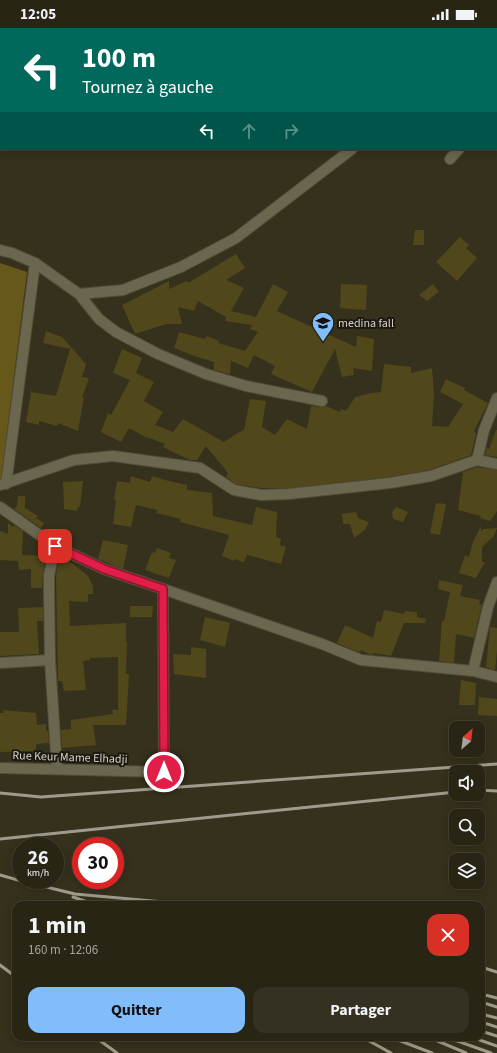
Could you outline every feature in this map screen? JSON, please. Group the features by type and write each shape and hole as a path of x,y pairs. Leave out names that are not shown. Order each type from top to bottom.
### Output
{"street":[{"path":"79,294 123,290 181,267 236,238 351,150"},
{"path":"450,159 458,150"},
{"path":"0,250 12,253 35,263 79,294 99,319 116,332 158,354 206,374 246,386 322,401"},
{"path":"35,263 3,485 74,460 113,456 200,468 234,490 261,495 289,494 390,483 430,476 477,460 497,464"},
{"path":"477,460 484,430 497,398"},
{"path":"0,506 55,546 104,569 322,644 361,660 473,671 497,677"},
{"path":"55,546 49,576 50,660 57,769"},
{"path":"473,671 488,607 497,582"},
{"name":"Rue Keur Mame Elhadji","path":"0,768 164,772 163,589"},
{"path":"0,663 50,660"}],"shaded area":[{"path":"0,263 27,272 1,480 0,480"}],"building":[{"path":"415,230 424,230 424,245 413,245"},
{"path":"460,237 469,245 466,248 477,258 457,281 436,262"},
{"path":"236,254 245,268 226,280 244,288 231,311 256,317 273,284 288,292 277,311 356,347 357,336 374,339 372,371 353,368 354,375 342,377 335,349 312,392 271,374 275,366 254,355 248,368 231,361 230,374 214,370 214,362 174,348 179,332 205,339 207,336 219,341 218,343 245,351 258,332 250,329 252,325 225,321 226,317 198,301 194,311 178,307 182,324 166,324 135,334 122,305 169,281 169,289 187,281 188,283"},
{"path":"341,284 367,285 366,310 340,308"},
{"path":"433,284 439,292 427,301 419,295"},
{"path":"46,331 62,337 86,364 82,377 89,378 82,398 84,398 78,431 58,423 57,426 39,421 39,425 26,422 31,392 56,396 70,349 43,343"},
{"path":"122,349 142,358 136,373 154,382 144,401 163,412 155,425 173,432 183,419 224,442 244,430 250,399 266,401 262,427 275,435 287,419 307,429 311,406 326,406 340,412 341,409 346,411 355,397 381,392 384,364 411,367 411,373 432,368 434,394 432,426 448,427 463,404 440,392 446,379 465,388 464,390 488,403 474,431 476,434 471,455 429,470 389,477 289,488 261,488 236,484 226,477 228,473 206,446 197,460 190,460 163,447 165,444 147,438 129,428 121,442 101,432 108,413 111,415 130,380 113,373"},
{"path":"496,430 497,457 485,455 487,447 489,449"},
{"path":"477,467 497,470 497,511 490,521 480,518 481,516 458,510 463,472"},
{"path":"131,476 150,482 152,476 187,485 187,490 212,493 213,516 252,525 256,507 277,512 276,537 281,539 280,545 286,547 281,564 247,555 244,562 234,559 234,561 222,556 229,535 180,522 181,519 156,513 157,510 136,505 131,527 113,524 116,500 114,500 117,481 130,483"},
{"path":"83,481 80,507 78,507 77,511 64,509 63,482"},
{"path":"18,496 25,496 25,508 38,516 36,518 44,523 41,528 14,509 17,506"},
{"path":"436,503 446,504 440,535 430,533"},
{"path":"396,507 408,512 403,522 393,519 392,512"},
{"path":"356,512 358,518 369,522 365,530 354,538 350,524 343,524 342,514"},
{"path":"8,523 23,531 22,555 46,556 42,588 31,588 31,569 19,570 18,561 0,560 0,531 8,534"},
{"path":"481,526 481,532 483,529 497,528 494,536 482,547 482,562 485,562 476,578 459,573 465,555 469,557 473,542"},
{"path":"103,540 128,545 123,569 98,559"},
{"path":"157,548 171,553 169,558 176,560 169,578 145,570 152,552 155,553"},
{"path":"63,559 73,564 88,576 93,586 93,594 88,594 88,602 69,601 70,626 126,623 126,674 129,674 126,725 93,725 96,745 62,748 61,730 71,729 71,720 113,714 112,710 118,710 118,657 90,658 90,660 83,661 86,690 64,691 62,681 58,681 56,577 58,563"},
{"path":"439,580 463,585 460,596 480,600 479,604 482,605 474,638 456,634 454,663 439,661 442,621 444,621 450,592 438,589"},
{"path":"130,606 153,606 152,617 130,617"},
{"path":"43,607 43,621 37,621 39,654 0,656 0,632 19,632 18,608"},
{"path":"384,610 404,614 405,611 417,612 417,617 426,619 425,623 404,623 391,656 373,653 373,655 361,650 360,653 337,643 345,625 373,638 377,621 381,622"},
{"path":"205,617 230,623 225,647 200,640"},
{"path":"490,627 497,628 495,670 486,667"},
{"path":"191,647 206,649 206,678 174,674 173,654 191,655"},
{"path":"461,680 476,683 475,705 459,705"},
{"path":"479,697 497,699 497,716 478,715"},
{"path":"3,710 36,713 37,725 46,724 49,743 36,744 36,751 0,752 0,713 4,713"}],"railway":[{"path":"0,793 41,797 497,764"},
{"path":"485,790 497,791"},
{"path":"0,839 449,793"},
{"path":"0,875 12,878"},
{"path":"55,889 75,894 153,901"},
{"path":"73,897 84,901"},
{"path":"0,965 12,974"},
{"path":"485,968 497,972"},
{"path":"485,995 497,998"},
{"path":"485,1003 497,1007"},
{"path":"485,1015 497,1018"},
{"path":"485,1023 497,1027"},
{"path":"485,1032 497,1036"},
{"path":"100,1041 117,1053"},
{"path":"369,1041 391,1053"},
{"path":"400,1041 432,1053"},
{"path":"438,1041 466,1053"},
{"path":"457,1041 491,1053"},
{"path":"483,1041 497,1046"}],"place":[{"name":"medina fall","path":"323,342"}],"route":[{"path":"55,546 104,569 163,589 164,772"}]}
